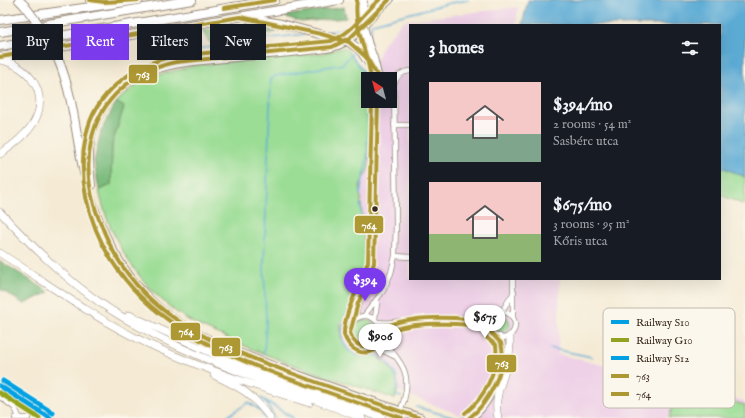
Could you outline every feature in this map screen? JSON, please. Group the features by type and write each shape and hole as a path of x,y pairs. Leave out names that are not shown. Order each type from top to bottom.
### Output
{"highway":[{"path":"90,0 137,0"},
{"path":"0,20 137,0"},
{"path":"0,32 192,0"},
{"path":"0,46 275,0"},
{"path":"0,57 339,0"},
{"path":"363,0 361,19 376,72"},
{"path":"93,206 89,156 93,128 111,99 130,80 148,70 180,62 332,48 349,41 358,33 371,16 389,0"},
{"path":"22,2 45,33 58,59 66,83 83,170 93,206 109,246 127,274 138,287 167,314 208,339 261,362 420,418"},
{"path":"240,17 281,24 349,42 360,50 374,72"},
{"path":"0,60 18,66 28,73 36,85 40,101 37,117 29,130 0,154"},
{"path":"0,212 51,264 118,314 148,331 206,358 362,418"},
{"path":"0,253 94,314 132,336 171,355 357,418"},
{"path":"105,304 251,371 382,418"},
{"path":"498,418 496,410 498,390 509,355 510,336"},
{"path":"469,418 486,402 494,383 502,352 499,338"},
{"path":"200,366 209,373 243,390 258,401 270,418"}],"street":[{"path":"355,320 364,316 378,300 388,282 395,256 394,85 395,80 400,74 409,71"},
{"path":"378,108 374,263 368,282 358,303 355,320 350,328 351,338 358,344 367,346 372,345 395,357"},
{"path":"394,125 409,125"},
{"path":"395,256 409,257"},
{"path":"492,316 489,325 491,333 499,338 510,336 515,328 513,316 514,280"},
{"path":"364,316 393,323 418,319 492,316 502,311 514,292"},
{"path":"378,300 376,320 380,334 406,373 407,384 398,418"},
{"path":"502,311 513,316"},
{"path":"471,318 489,325"},
{"path":"372,345 380,334 393,323"},
{"path":"0,398 15,408 17,418 28,418"}],"shaded area":[{"path":"518,7 516,24 409,24 409,280 560,280 558,354 603,365 603,408 735,408 735,398 745,401 745,418 468,418 398,391 398,378 374,354 358,356 346,348 341,337 341,322 349,312 360,185 369,168 368,108 397,108 397,72 371,72 383,44 403,21"}],"green space":[{"path":"344,7 346,18 301,22 283,16"},
{"path":"266,29 277,32 266,34"},
{"path":"210,30 210,43 202,31"},
{"path":"345,47 364,72 361,72 361,108 368,108 369,168 360,185 366,272 349,312 341,322 341,337 346,348 358,356 374,354 394,373 398,384 395,399 263,354 194,323 169,307 142,278 119,245 104,209 99,190 111,185 112,144 124,107 116,102 143,79 196,65 249,60 266,60 266,58 323,53"},
{"path":"116,102 124,107 112,144 111,185 99,190 94,161 101,131"},
{"path":"721,166 745,177 745,205 721,195"},
{"path":"0,261 49,292 24,304 0,289"},
{"path":"502,316 508,318 510,324 508,330 502,332 496,330 494,324 496,318"},
{"path":"365,320 373,323 376,331 373,339 365,342 357,339 354,331 357,323"},
{"path":"735,402 745,405 745,418 669,418 672,408 735,408"}],"water":[{"path":"528,0 745,0 745,177 721,166 721,24 522,24"}],"waterway":[{"path":"373,23 450,3 468,0"},
{"path":"369,36 372,23"},
{"path":"326,32 359,26"},
{"path":"202,48 238,42 306,34"},
{"path":"264,354 266,320 264,264 271,79 275,76 343,64 355,50"},
{"path":"351,55 364,72"},
{"path":"360,195 368,153 368,108"},
{"path":"360,204 363,225 368,236 367,261 363,276"},
{"path":"360,284 351,303 344,326 343,336 345,345 351,352 363,356 376,355 386,362 393,370 397,381 396,393"},
{"path":"549,348 592,357"},
{"path":"395,395 401,397"},
{"path":"261,398 293,418"},
{"path":"265,401 275,418"},
{"path":"225,418 249,402"},
{"path":"249,403 259,409 265,418"},
{"path":"416,407 455,418"},
{"path":"462,417 471,412"}],"rail line":[{"name":"S12","path":"3,381 53,413"},
{"name":"S10","path":"0,386 50,418"},
{"name":"G10","path":"0,393 39,418"}],"transit line":[{"name":"763","path":"90,0 104,2 139,0"},
{"name":"763","path":"224,8 275,0"},
{"name":"764","path":"357,0 357,21 370,72"},
{"name":"764","path":"379,0 351,28 339,38 331,41 175,56 160,60 131,73 107,94 98,106 90,121 84,148 83,172 88,207 96,230 110,258 128,283 148,304 171,322 196,338 250,364 294,381 402,418"},
{"name":"763","path":"389,0 350,38 332,47 176,62 146,72 121,89 110,100 95,127 88,163 91,194 97,214 114,253 132,279 146,295 161,308 193,330 211,340 247,356 420,418"},
{"name":"763","path":"0,57 240,17 321,34 349,42 367,58 375,72"},
{"name":"764","path":"372,108 368,262 349,308 344,327 344,335 348,343 354,349 365,353 374,351 389,333 407,326 449,324 483,328 487,338 496,345 495,364 493,373 484,392 465,413"},
{"name":"763","path":"378,108 374,263 368,282 358,303 350,333 356,343 361,346 368,346 374,343 383,329 395,323 407,320 450,318 486,323 492,334 501,343 502,363 495,384 483,404 469,418"}]}
